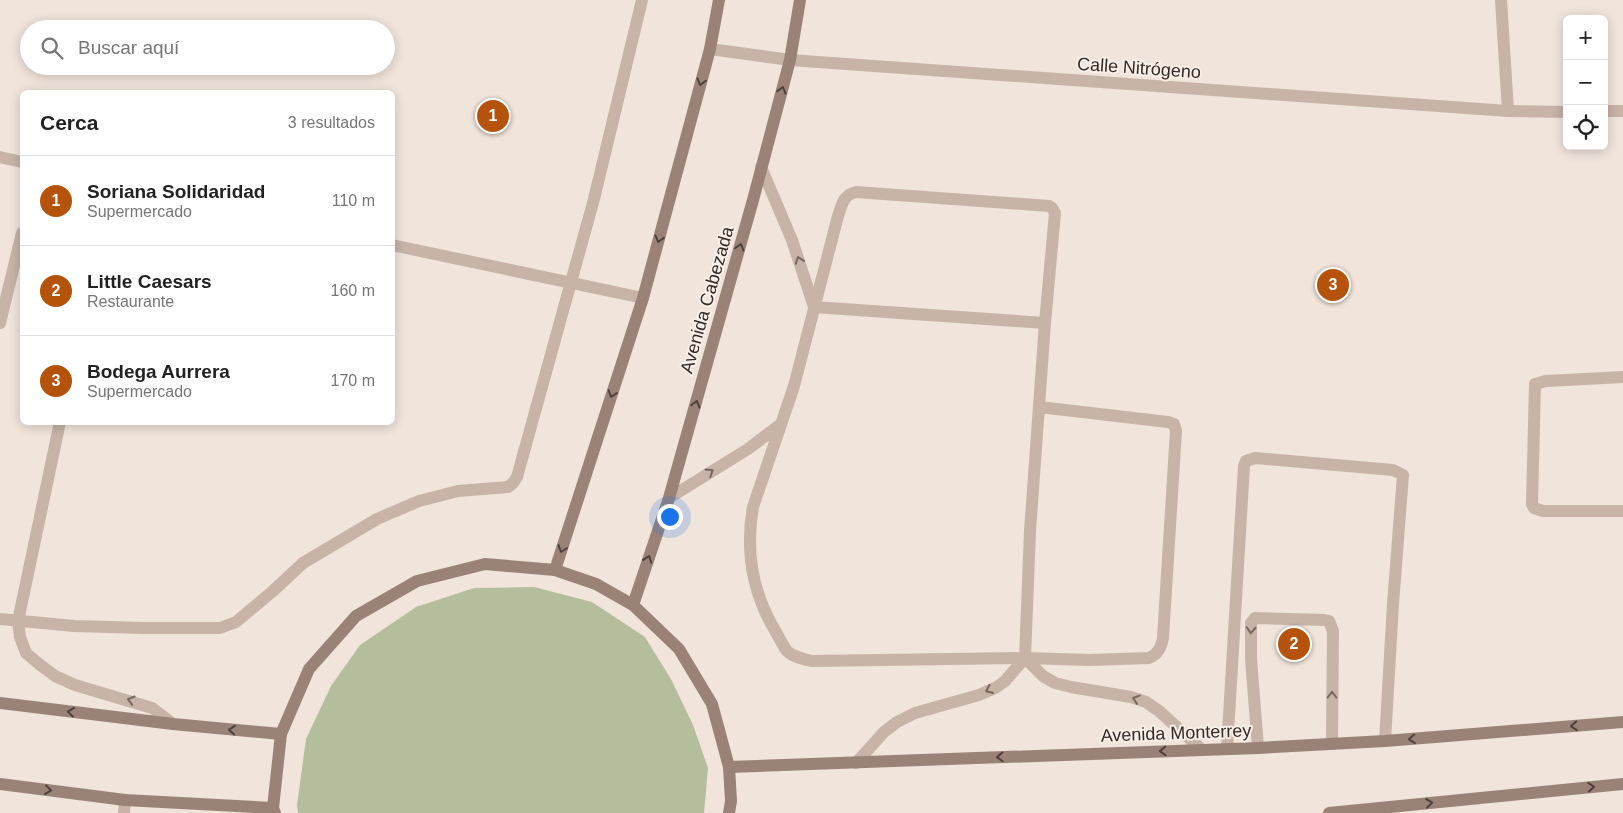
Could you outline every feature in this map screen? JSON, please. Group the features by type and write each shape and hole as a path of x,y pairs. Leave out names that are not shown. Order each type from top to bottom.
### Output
{"main road":[{"path":"555,570 643,298 710,49 719,0"},
{"name":"Avenida Cabezada","path":"633,605 669,498 754,200 790,60 800,0"},
{"path":"0,784 125,800 274,810 281,734 309,669 356,616 417,580 485,564 555,570 596,584 633,605 679,649 712,704 729,767 729,813"},
{"path":"0,703 172,724 281,734"},
{"name":"Avenida Monterrey","path":"729,767 1258,748 1386,741 1623,722"},
{"path":"1328,813 1623,784"}],"street":[{"path":"0,620 74,626 220,628 236,622 303,563 377,519 419,501 458,491 508,487 517,477 594,199 642,0"},
{"path":"1502,0 1508,111"},
{"name":"Calle Nitrógeno","path":"710,49 790,60 1508,111 1563,112"},
{"path":"1608,111 1623,111"},
{"path":"0,157 20,162"},
{"path":"761,167 792,240 814,307"},
{"path":"856,763 884,732 897,722 916,713 978,695 997,687 1005,681 1025,658 1030,531 1045,323 1055,213 1049,206 856,192 847,195 844,199 814,307 794,386 753,508 749,541 752,574 761,602 772,626 787,651 799,658 812,661 1025,658 1090,660 1149,658 1155,655 1163,638 1176,431 1174,424 1039,407"},
{"path":"0,323 20,241"},
{"path":"395,246 643,298"},
{"path":"814,307 1045,323"},
{"path":"1623,377 1546,381 1535,384 1532,504 1534,508 1543,511 1623,511"},
{"path":"669,498 748,449 781,424"},
{"path":"59,425 18,621 20,637 26,653 55,676 74,684 152,708 172,724"},
{"path":"1227,749 1244,466 1246,461 1255,458 1393,470 1403,475 1393,604 1386,741"},
{"path":"1258,748 1251,659 1251,623 1255,618 1325,620 1331,624 1333,631 1332,744"},
{"path":"1025,658 1044,676 1055,683 1131,697 1146,702 1159,711 1201,749"},
{"path":"124,813 125,800"}],"green space":[{"path":"534,587 592,602 645,637 671,679 693,725 708,768 704,813 298,813 297,805 306,739 331,686 360,645 416,607 474,588"}],"place":[{"name":"Soriana Solidaridad","path":"493,116"},
{"name":"Bodega Aurrera","path":"1333,285"},
{"name":"Little Caesars","path":"1294,644"}]}
